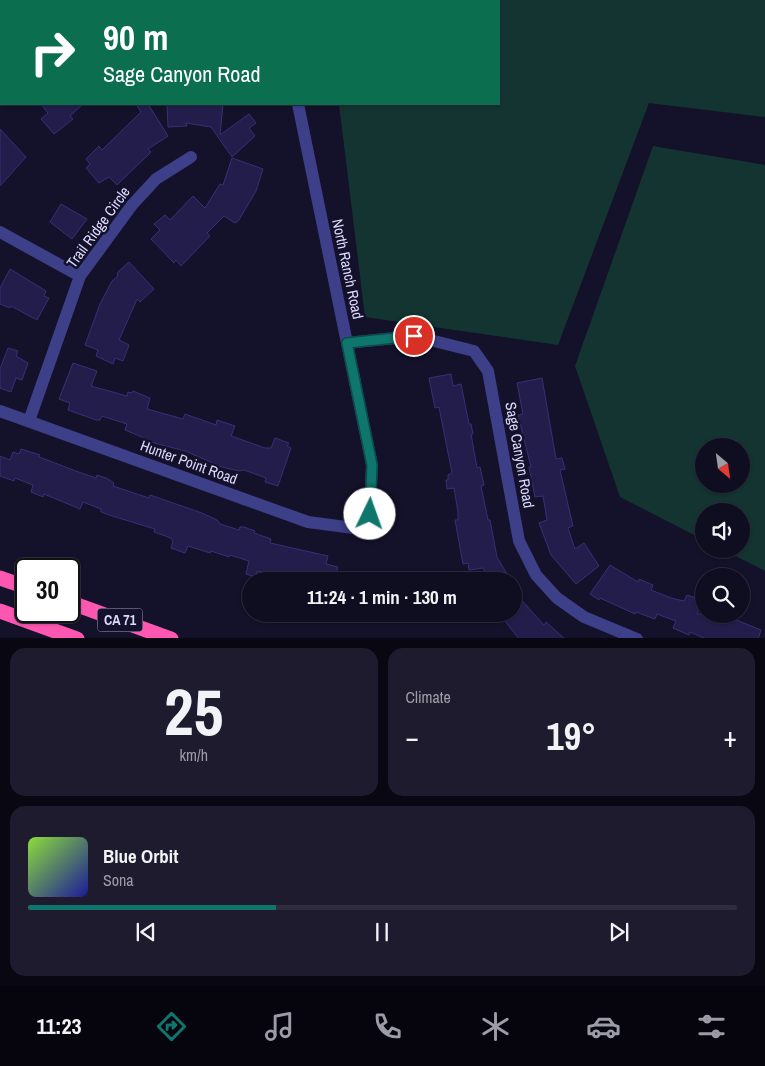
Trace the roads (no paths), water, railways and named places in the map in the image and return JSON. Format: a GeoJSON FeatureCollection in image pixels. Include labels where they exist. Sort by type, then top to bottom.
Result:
{"type":"FeatureCollection","features":[{"type":"Feature","properties":{"kind":"highway"},"geometry":{"type":"LineString","coordinates":[[0,578],[15,583]]}},
{"type":"Feature","properties":{"kind":"highway","name":"CA 71"},"geometry":{"type":"LineString","coordinates":[[80,606],[171,638]]}},
{"type":"Feature","properties":{"kind":"highway","name":"CA 71"},"geometry":{"type":"LineString","coordinates":[[0,612],[77,638]]}},
{"type":"Feature","properties":{"kind":"street","name":"North Ranch Road"},"geometry":{"type":"LineString","coordinates":[[298,105],[372,465],[370,530]]}},
{"type":"Feature","properties":{"kind":"street","name":"Trail Ridge Circle"},"geometry":{"type":"LineString","coordinates":[[29,421],[80,276],[132,205],[150,185],[156,179],[191,157]]}},
{"type":"Feature","properties":{"kind":"street"},"geometry":{"type":"LineString","coordinates":[[0,232],[80,276]]}},
{"type":"Feature","properties":{"kind":"street","name":"Sage Canyon Road"},"geometry":{"type":"LineString","coordinates":[[347,343],[414,336],[474,351],[488,371],[519,540],[536,574],[557,598],[584,617],[636,638]]}},
{"type":"Feature","properties":{"kind":"street","name":"Hunter Point Road"},"geometry":{"type":"LineString","coordinates":[[0,411],[308,522],[370,530]]}}]}
